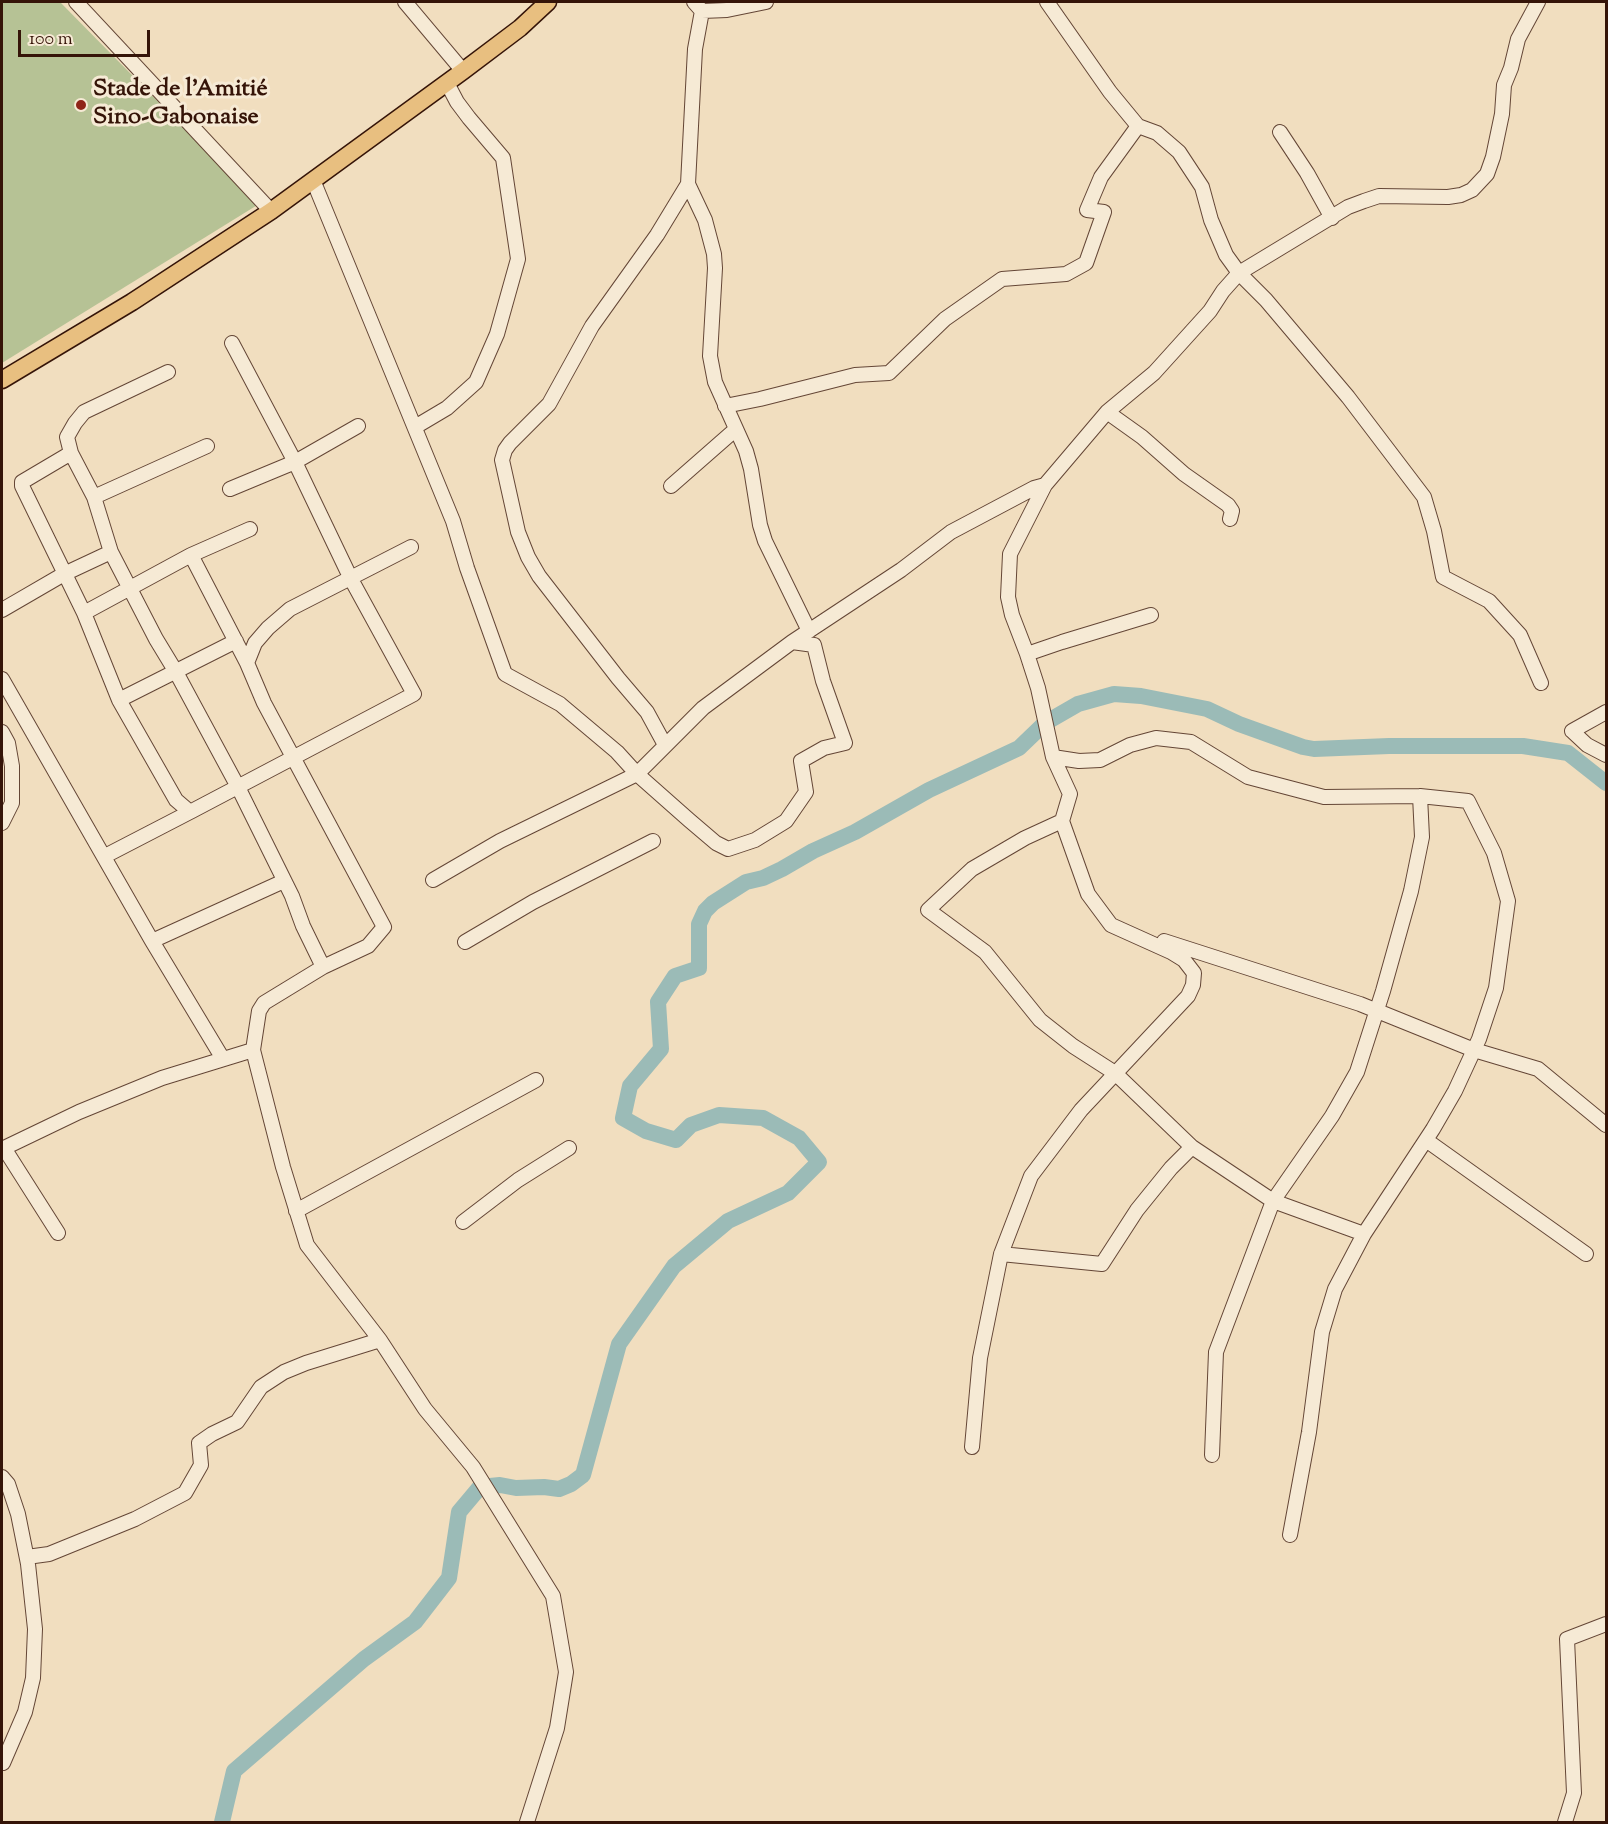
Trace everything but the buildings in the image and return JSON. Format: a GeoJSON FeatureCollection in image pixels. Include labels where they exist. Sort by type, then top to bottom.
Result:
{"type":"FeatureCollection","features":[{"type":"Feature","properties":{"kind":"main road"},"geometry":{"type":"LineString","coordinates":[[2,380],[132,302],[271,211],[520,28],[548,2]]}},
{"type":"Feature","properties":{"kind":"street"},"geometry":{"type":"LineString","coordinates":[[76,2],[271,211]]}},
{"type":"Feature","properties":{"kind":"street"},"geometry":{"type":"LineString","coordinates":[[405,2],[463,71]]}},
{"type":"Feature","properties":{"kind":"street"},"geometry":{"type":"LineString","coordinates":[[766,2],[727,10],[698,6],[688,184],[705,220],[714,254],[711,368],[725,406],[746,451],[765,541],[809,631]]}},
{"type":"Feature","properties":{"kind":"street"},"geometry":{"type":"LineString","coordinates":[[1047,2],[1110,92],[1138,126],[1158,133],[1179,152],[1202,187],[1211,219],[1226,255],[1239,273],[1266,300],[1348,397],[1424,497],[1434,531],[1443,577],[1488,601],[1520,636],[1541,683]]}},
{"type":"Feature","properties":{"kind":"street"},"geometry":{"type":"LineString","coordinates":[[972,1447],[980,1358],[1001,1254],[1031,1176],[1081,1110],[1188,996],[1193,985],[1194,973],[1184,960],[1171,951],[1112,925],[1088,894],[1062,821],[1070,794],[1053,757],[1038,688],[1028,654],[1012,615],[1008,597],[1010,554],[1045,485],[1107,412],[1154,374],[1210,311],[1239,273],[1348,207],[1379,196],[1448,197],[1467,193],[1479,184],[1487,174],[1493,157],[1502,114],[1504,85],[1518,39],[1538,2]]}},
{"type":"Feature","properties":{"kind":"street"},"geometry":{"type":"LineString","coordinates":[[415,427],[447,408],[476,382],[497,334],[518,259],[503,158],[457,102],[447,83]]}},
{"type":"Feature","properties":{"kind":"street"},"geometry":{"type":"LineString","coordinates":[[725,406],[855,375],[889,374],[945,319],[1002,279],[1066,274],[1086,262],[1104,212],[1088,210],[1101,177],[1138,126]]}},
{"type":"Feature","properties":{"kind":"street"},"geometry":{"type":"LineString","coordinates":[[1280,132],[1307,173],[1332,218]]}},
{"type":"Feature","properties":{"kind":"street"},"geometry":{"type":"LineString","coordinates":[[313,180],[453,521],[467,568],[505,674],[560,704],[617,752],[637,774],[716,843],[728,849],[755,840],[786,821],[806,792],[801,761],[824,748],[846,743],[823,681],[814,645],[792,642]]}},
{"type":"Feature","properties":{"kind":"street"},"geometry":{"type":"LineString","coordinates":[[665,745],[647,712],[539,576],[528,557],[518,532],[502,460],[510,443],[549,404],[592,326],[657,235],[688,184]]}},
{"type":"Feature","properties":{"kind":"street"},"geometry":{"type":"LineString","coordinates":[[105,856],[414,694],[351,579],[295,462],[232,343]]}},
{"type":"Feature","properties":{"kind":"street"},"geometry":{"type":"LineString","coordinates":[[168,372],[84,412],[67,437],[71,453],[94,497],[111,552],[238,787],[292,896],[322,967]]}},
{"type":"Feature","properties":{"kind":"street"},"geometry":{"type":"LineString","coordinates":[[1107,412],[1142,437],[1208,492],[1228,505],[1232,510],[1230,519]]}},
{"type":"Feature","properties":{"kind":"street"},"geometry":{"type":"LineString","coordinates":[[230,489],[295,462],[358,426]]}},
{"type":"Feature","properties":{"kind":"street"},"geometry":{"type":"LineString","coordinates":[[671,486],[736,429]]}},
{"type":"Feature","properties":{"kind":"street"},"geometry":{"type":"LineString","coordinates":[[94,497],[207,446]]}},
{"type":"Feature","properties":{"kind":"street"},"geometry":{"type":"LineString","coordinates":[[71,453],[22,482],[22,486],[84,613],[119,700],[176,800],[190,812]]}},
{"type":"Feature","properties":{"kind":"street"},"geometry":{"type":"LineString","coordinates":[[433,880],[500,841],[637,774],[703,708],[792,642],[901,570],[951,532],[1034,488],[1045,485]]}},
{"type":"Feature","properties":{"kind":"street"},"geometry":{"type":"LineString","coordinates":[[84,613],[191,555],[250,529]]}},
{"type":"Feature","properties":{"kind":"street"},"geometry":{"type":"LineString","coordinates":[[247,663],[255,643],[290,609],[411,547]]}},
{"type":"Feature","properties":{"kind":"street"},"geometry":{"type":"LineString","coordinates":[[2,610],[64,574],[111,552]]}},
{"type":"Feature","properties":{"kind":"street"},"geometry":{"type":"LineString","coordinates":[[191,555],[247,663],[264,703],[384,927],[368,946],[322,967],[264,1003],[259,1011],[253,1050],[283,1167],[307,1245],[380,1340],[425,1409],[473,1467],[553,1596],[566,1672],[557,1728],[526,1822]]}},
{"type":"Feature","properties":{"kind":"street"},"geometry":{"type":"LineString","coordinates":[[1028,654],[1151,615]]}},
{"type":"Feature","properties":{"kind":"street"},"geometry":{"type":"LineString","coordinates":[[119,700],[236,641]]}},
{"type":"Feature","properties":{"kind":"street"},"geometry":{"type":"LineString","coordinates":[[2,679],[152,941],[223,1059]]}},
{"type":"Feature","properties":{"kind":"street"},"geometry":{"type":"LineString","coordinates":[[1606,712],[1572,731],[1587,745],[1606,755]]}},
{"type":"Feature","properties":{"kind":"street"},"geometry":{"type":"LineString","coordinates":[[2,732],[10,750],[12,803],[2,823]]}},
{"type":"Feature","properties":{"kind":"street"},"geometry":{"type":"LineString","coordinates":[[1053,757],[1079,761],[1100,760],[1130,745],[1156,738],[1191,742],[1248,777],[1324,797],[1420,796],[1467,801],[1494,853],[1508,901],[1496,988],[1474,1050],[1455,1091],[1426,1140],[1364,1234],[1335,1289],[1322,1332],[1309,1432],[1290,1535]]}},
{"type":"Feature","properties":{"kind":"street"},"geometry":{"type":"LineString","coordinates":[[1212,1455],[1216,1352],[1273,1201],[1332,1116],[1357,1072],[1411,891],[1422,837],[1420,796]]}},
{"type":"Feature","properties":{"kind":"street"},"geometry":{"type":"LineString","coordinates":[[1062,821],[1025,838],[972,869],[928,910],[985,952],[1040,1020],[1072,1046],[1115,1073],[1192,1147],[1273,1201],[1364,1234]]}},
{"type":"Feature","properties":{"kind":"street"},"geometry":{"type":"LineString","coordinates":[[465,942],[533,902],[653,841]]}},
{"type":"Feature","properties":{"kind":"street"},"geometry":{"type":"LineString","coordinates":[[152,941],[284,881]]}},
{"type":"Feature","properties":{"kind":"street"},"geometry":{"type":"LineString","coordinates":[[1112,925],[1377,1011],[1474,1050],[1538,1070],[1606,1125]]}},
{"type":"Feature","properties":{"kind":"street"},"geometry":{"type":"LineString","coordinates":[[58,1233],[3,1149],[79,1112],[162,1078],[253,1050]]}},
{"type":"Feature","properties":{"kind":"street"},"geometry":{"type":"LineString","coordinates":[[296,1211],[536,1080]]}},
{"type":"Feature","properties":{"kind":"street"},"geometry":{"type":"LineString","coordinates":[[1426,1140],[1586,1254]]}},
{"type":"Feature","properties":{"kind":"street"},"geometry":{"type":"LineString","coordinates":[[1001,1254],[1102,1264],[1137,1210],[1171,1168],[1192,1147]]}},
{"type":"Feature","properties":{"kind":"street"},"geometry":{"type":"LineString","coordinates":[[463,1222],[518,1180],[569,1148]]}},
{"type":"Feature","properties":{"kind":"street"},"geometry":{"type":"LineString","coordinates":[[27,1557],[49,1554],[135,1519],[185,1493],[201,1466],[199,1443],[237,1422],[261,1387],[284,1372],[306,1362],[380,1340]]}},
{"type":"Feature","properties":{"kind":"street"},"geometry":{"type":"LineString","coordinates":[[2,1477],[8,1484],[18,1514],[27,1557],[35,1629],[33,1678],[25,1712],[3,1763]]}},
{"type":"Feature","properties":{"kind":"street"},"geometry":{"type":"LineString","coordinates":[[1564,1822],[1574,1793],[1567,1639],[1606,1624]]}},
{"type":"Feature","properties":{"kind":"green space","name":"Stade de l’Amitié Sino-Gabonaise"},"geometry":{"type":"Polygon","coordinates":[[[2,2],[60,2],[259,204],[2,363],[2,2]]]}},
{"type":"Feature","properties":{"kind":"waterway"},"geometry":{"type":"LineString","coordinates":[[222,1822],[234,1771],[364,1659],[415,1622],[449,1578],[459,1512],[480,1487],[500,1485],[516,1488],[559,1489],[583,1475],[619,1344],[674,1266],[728,1221],[788,1193],[819,1162],[799,1138],[763,1118],[719,1115],[691,1125],[676,1140],[646,1131],[623,1118],[630,1086],[661,1049],[658,1002],[675,976],[699,968],[699,924],[705,911],[713,903],[746,882],[763,878],[782,869],[813,851],[855,832],[929,790],[1019,748],[1045,723],[1078,704],[1114,694],[1141,696],[1207,709],[1239,724],[1314,749],[1389,746],[1523,746],[1568,753],[1606,783]]}},
{"type":"Feature","properties":{"kind":"place","name":"Stade de l’Amitié Sino-Gabonaise"},"geometry":{"type":"Point","coordinates":[81,105]}}]}
